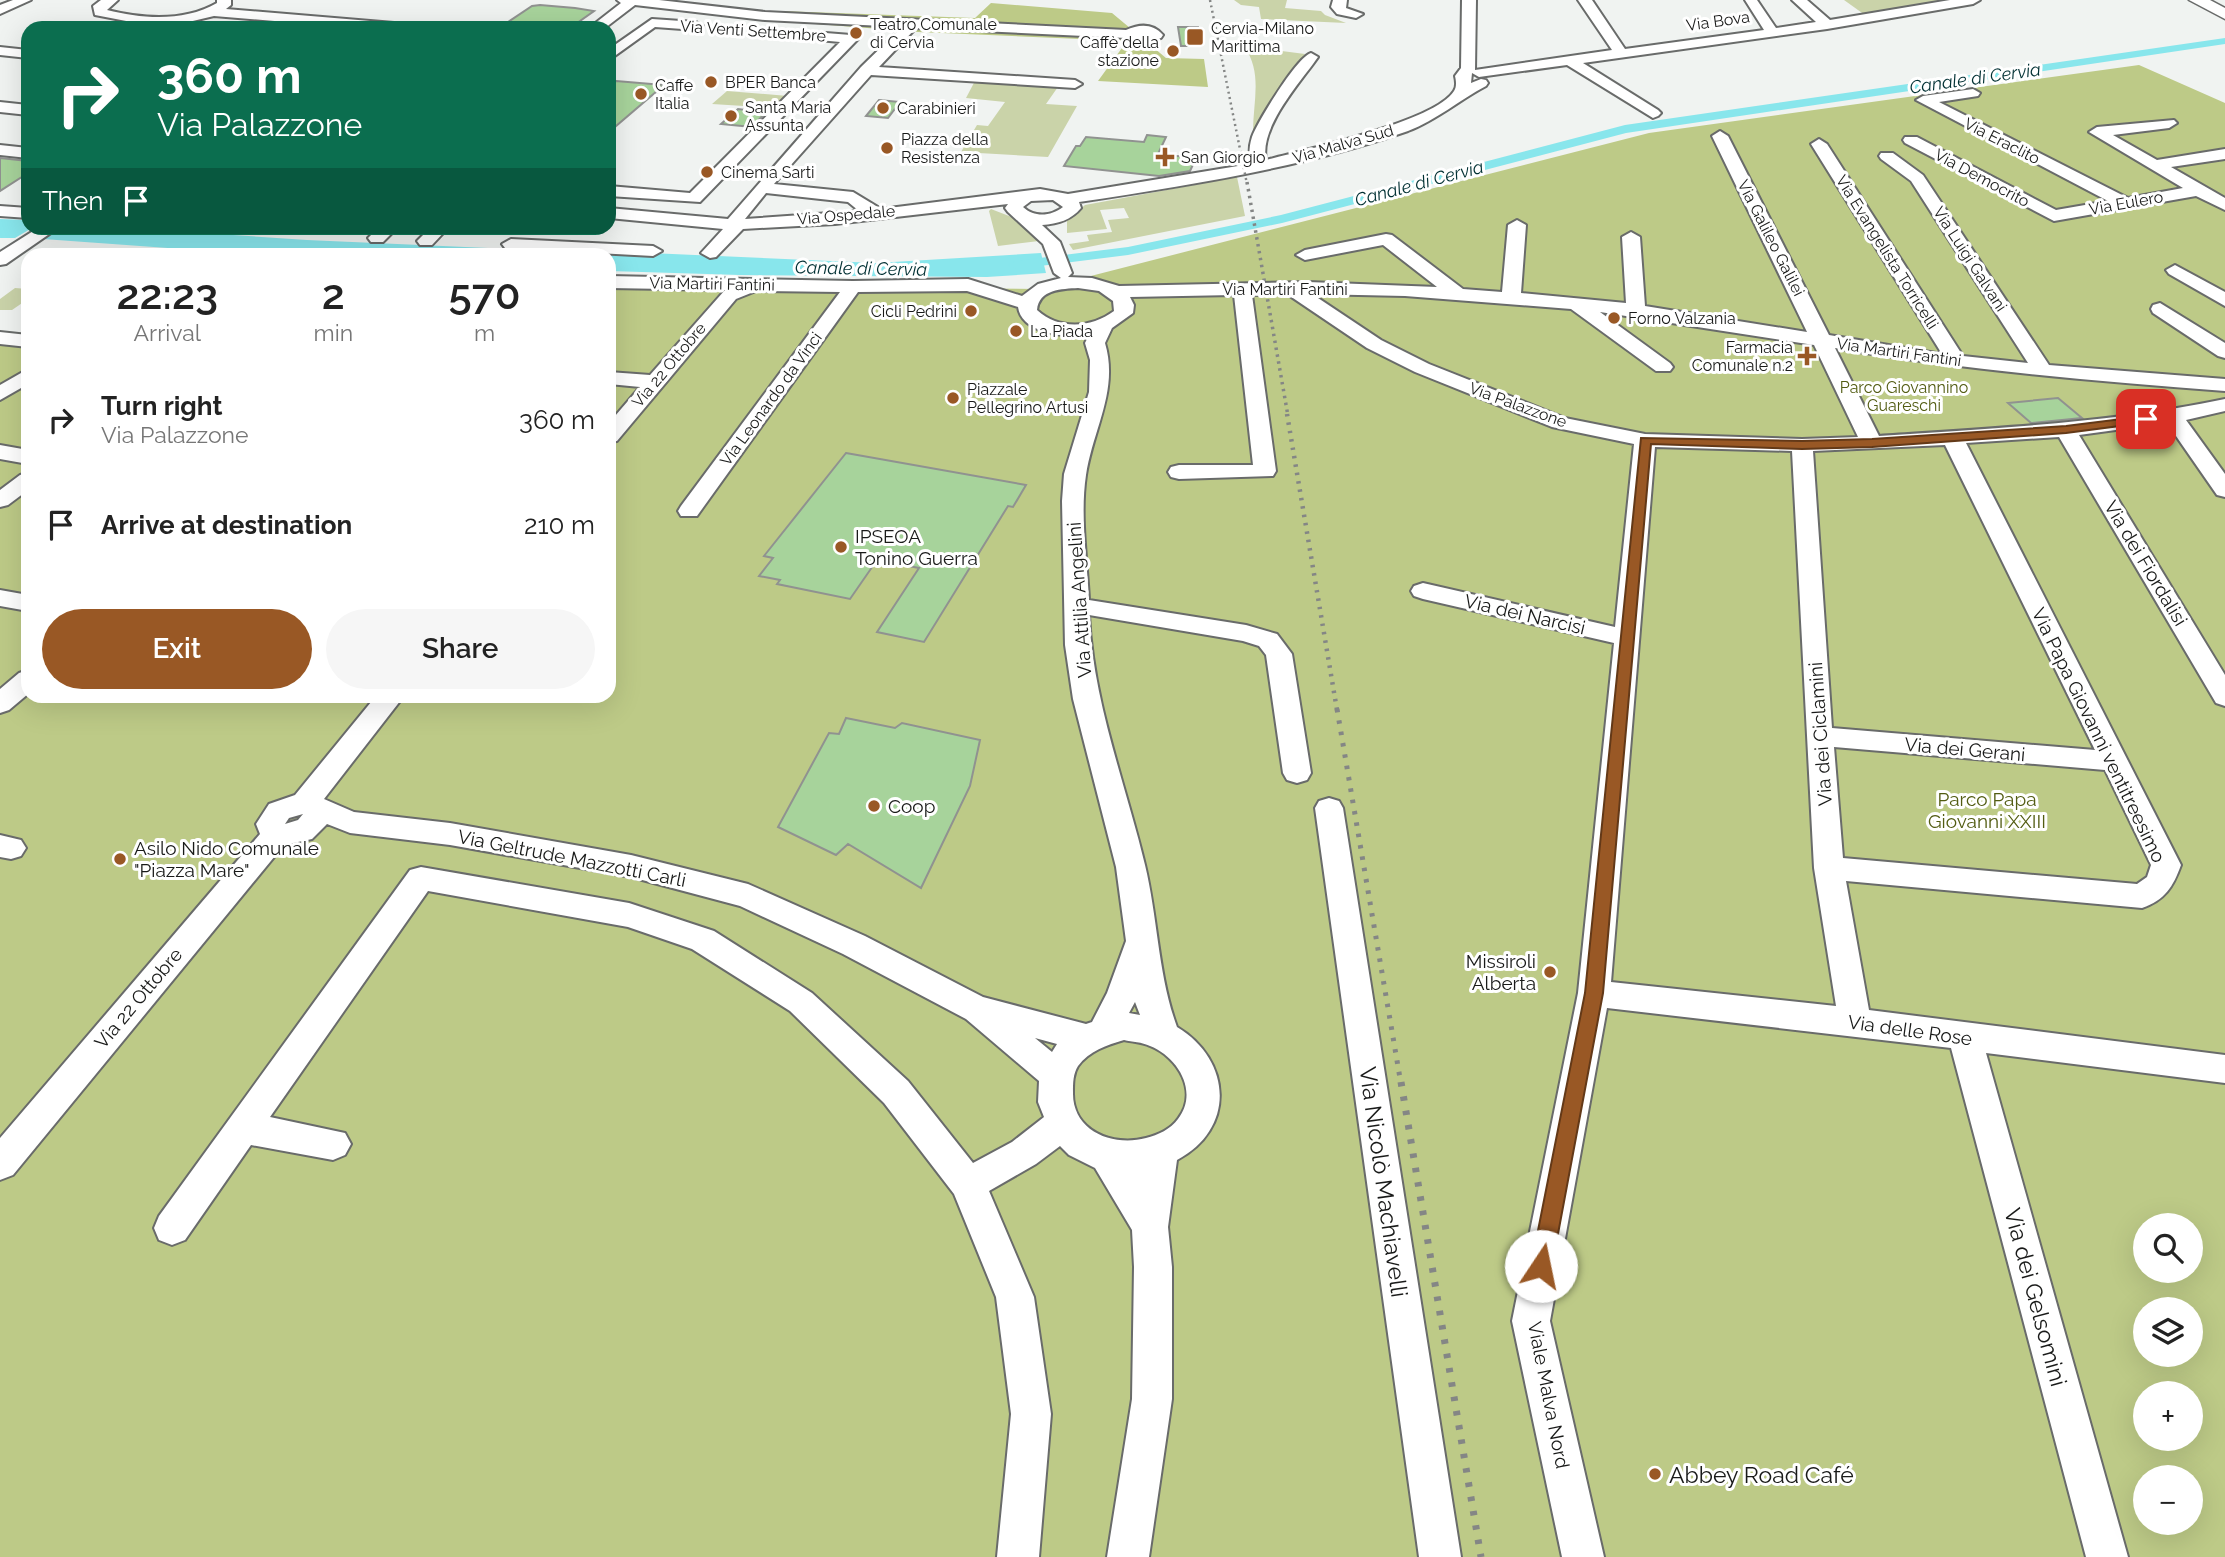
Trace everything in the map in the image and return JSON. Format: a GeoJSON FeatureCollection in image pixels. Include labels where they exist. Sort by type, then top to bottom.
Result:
{"type":"FeatureCollection","features":[{"type":"Feature","properties":{"kind":"main road"},"geometry":{"type":"LineString","coordinates":[[2197,0],[2225,14]]}},
{"type":"Feature","properties":{"kind":"street"},"geometry":{"type":"LineString","coordinates":[[0,10],[24,0]]}},
{"type":"Feature","properties":{"kind":"street"},"geometry":{"type":"LineString","coordinates":[[109,0],[100,6],[100,12],[132,18],[175,20],[214,12],[327,21]]}},
{"type":"Feature","properties":{"kind":"street"},"geometry":{"type":"LineString","coordinates":[[214,12],[224,5],[224,0]]}},
{"type":"Feature","properties":{"kind":"street"},"geometry":{"type":"LineString","coordinates":[[624,0],[765,16],[1129,34]]}},
{"type":"Feature","properties":{"kind":"street"},"geometry":{"type":"LineString","coordinates":[[605,21],[632,0]]}},
{"type":"Feature","properties":{"kind":"street"},"geometry":{"type":"LineString","coordinates":[[765,16],[785,0]]}},
{"type":"Feature","properties":{"kind":"street"},"geometry":{"type":"LineString","coordinates":[[1340,0],[1339,7],[1342,11],[1356,14]]}},
{"type":"Feature","properties":{"kind":"street"},"geometry":{"type":"LineString","coordinates":[[1469,0],[1468,69],[1473,81]]}},
{"type":"Feature","properties":{"kind":"street"},"geometry":{"type":"LineString","coordinates":[[1585,0],[1621,52]]}},
{"type":"Feature","properties":{"kind":"street"},"geometry":{"type":"LineString","coordinates":[[1800,0],[1826,25]]}},
{"type":"Feature","properties":{"kind":"street","name":"Via Bova"},"geometry":{"type":"LineString","coordinates":[[1473,81],[1508,70],[1826,25],[1973,0]]}},
{"type":"Feature","properties":{"kind":"street"},"geometry":{"type":"LineString","coordinates":[[1751,1],[1772,32]]}},
{"type":"Feature","properties":{"kind":"street"},"geometry":{"type":"LineString","coordinates":[[275,21],[303,6]]}},
{"type":"Feature","properties":{"kind":"street","name":"Via Venti Settembre"},"geometry":{"type":"LineString","coordinates":[[616,192],[694,198],[851,38],[747,30],[765,16]]}},
{"type":"Feature","properties":{"kind":"street","name":"Via Venti Settembre"},"geometry":{"type":"LineString","coordinates":[[616,51],[652,23],[706,27]]}},
{"type":"Feature","properties":{"kind":"street"},"geometry":{"type":"LineString","coordinates":[[710,253],[738,224],[736,218],[766,183],[866,70],[913,23]]}},
{"type":"Feature","properties":{"kind":"street"},"geometry":{"type":"LineString","coordinates":[[0,51],[21,53]]}},
{"type":"Feature","properties":{"kind":"street"},"geometry":{"type":"LineString","coordinates":[[1259,167],[1256,147],[1261,130],[1311,57]]}},
{"type":"Feature","properties":{"kind":"street"},"geometry":{"type":"LineString","coordinates":[[1572,62],[1653,113]]}},
{"type":"Feature","properties":{"kind":"street"},"geometry":{"type":"LineString","coordinates":[[866,70],[1075,84]]}},
{"type":"Feature","properties":{"kind":"street","name":"Via Malva Sud"},"geometry":{"type":"LineString","coordinates":[[1066,208],[1094,197],[1259,167],[1403,127],[1440,110],[1473,81]]}},
{"type":"Feature","properties":{"kind":"street","name":"Via Eraclito"},"geometry":{"type":"LineString","coordinates":[[1973,93],[1923,100],[2127,204]]}},
{"type":"Feature","properties":{"kind":"street"},"geometry":{"type":"LineString","coordinates":[[0,107],[21,109]]}},
{"type":"Feature","properties":{"kind":"street"},"geometry":{"type":"LineString","coordinates":[[2169,123],[2097,132],[2225,205]]}},
{"type":"Feature","properties":{"kind":"street","name":"Via Galileo Galilei"},"geometry":{"type":"LineString","coordinates":[[1720,136],[1872,443]]}},
{"type":"Feature","properties":{"kind":"street","name":"Via Democrito"},"geometry":{"type":"LineString","coordinates":[[1911,140],[2054,216]]}},
{"type":"Feature","properties":{"kind":"street","name":"Via Evangelista Torricelli"},"geometry":{"type":"LineString","coordinates":[[1819,144],[1956,361]]}},
{"type":"Feature","properties":{"kind":"street"},"geometry":{"type":"LineString","coordinates":[[0,150],[21,152]]}},
{"type":"Feature","properties":{"kind":"street"},"geometry":{"type":"LineString","coordinates":[[2153,165],[2225,154]]}},
{"type":"Feature","properties":{"kind":"street","name":"Via Luigi Galvani"},"geometry":{"type":"LineString","coordinates":[[1887,156],[1917,178],[2043,371]]}},
{"type":"Feature","properties":{"kind":"street"},"geometry":{"type":"LineString","coordinates":[[766,183],[853,197],[859,204],[877,213]]}},
{"type":"Feature","properties":{"kind":"street","name":"Via Eulero"},"geometry":{"type":"LineString","coordinates":[[2054,216],[2199,190]]}},
{"type":"Feature","properties":{"kind":"street"},"geometry":{"type":"LineString","coordinates":[[1019,208],[1043,194],[1066,208]]}},
{"type":"Feature","properties":{"kind":"street"},"geometry":{"type":"LineString","coordinates":[[837,217],[859,204]]}},
{"type":"Feature","properties":{"kind":"street","name":"Via Ospedale"},"geometry":{"type":"LineString","coordinates":[[616,214],[694,223],[738,224],[837,217],[953,204],[1019,208]]}},
{"type":"Feature","properties":{"kind":"street"},"geometry":{"type":"LineString","coordinates":[[1019,208],[1043,220],[1066,208]]}},
{"type":"Feature","properties":{"kind":"street"},"geometry":{"type":"LineString","coordinates":[[1019,208],[1053,247]]}},
{"type":"Feature","properties":{"kind":"street"},"geometry":{"type":"LineString","coordinates":[[1059,282],[1053,247],[1066,208]]}},
{"type":"Feature","properties":{"kind":"street"},"geometry":{"type":"LineString","coordinates":[[0,211],[21,212]]}},
{"type":"Feature","properties":{"kind":"street"},"geometry":{"type":"LineString","coordinates":[[616,251],[659,251],[694,223]]}},
{"type":"Feature","properties":{"kind":"street"},"geometry":{"type":"LineString","coordinates":[[1511,298],[1517,225]]}},
{"type":"Feature","properties":{"kind":"street"},"geometry":{"type":"LineString","coordinates":[[3,251],[38,235]]}},
{"type":"Feature","properties":{"kind":"street"},"geometry":{"type":"LineString","coordinates":[[426,241],[432,235]]}},
{"type":"Feature","properties":{"kind":"street"},"geometry":{"type":"LineString","coordinates":[[506,248],[522,235]]}},
{"type":"Feature","properties":{"kind":"street"},"geometry":{"type":"LineString","coordinates":[[1631,237],[1636,310]]}},
{"type":"Feature","properties":{"kind":"street"},"geometry":{"type":"LineString","coordinates":[[1305,256],[1386,239],[1458,294]]}},
{"type":"Feature","properties":{"kind":"street"},"geometry":{"type":"LineString","coordinates":[[2175,270],[2225,300]]}},
{"type":"Feature","properties":{"kind":"street"},"geometry":{"type":"LineString","coordinates":[[975,287],[1050,281],[1093,283],[1121,299],[1123,313],[1099,335],[1042,324],[1027,311],[1027,304],[1031,296],[1059,282]]}},
{"type":"Feature","properties":{"kind":"street","name":"Via Martiri Fantini"},"geometry":{"type":"LineString","coordinates":[[616,282],[975,287]]}},
{"type":"Feature","properties":{"kind":"street"},"geometry":{"type":"LineString","coordinates":[[975,287],[1025,292],[1059,282]]}},
{"type":"Feature","properties":{"kind":"street"},"geometry":{"type":"LineString","coordinates":[[709,283],[723,288],[729,295]]}},
{"type":"Feature","properties":{"kind":"street","name":"Via 22 Ottobre"},"geometry":{"type":"LineString","coordinates":[[616,428],[729,295],[754,285]]}},
{"type":"Feature","properties":{"kind":"street","name":"Via Leonardo da Vinci"},"geometry":{"type":"LineString","coordinates":[[689,511],[853,287]]}},
{"type":"Feature","properties":{"kind":"street"},"geometry":{"type":"LineString","coordinates":[[975,287],[1027,304]]}},
{"type":"Feature","properties":{"kind":"street","name":"Via Martiri Fantini"},"geometry":{"type":"LineString","coordinates":[[1121,299],[1202,288],[1368,289]]}},
{"type":"Feature","properties":{"kind":"street"},"geometry":{"type":"LineString","coordinates":[[1179,472],[1265,471],[1242,289]]}},
{"type":"Feature","properties":{"kind":"street","name":"Via Martiri Fantini"},"geometry":{"type":"LineString","coordinates":[[1242,289],[1368,289],[1576,304],[1636,310],[1956,361],[2043,371],[2225,385]]}},
{"type":"Feature","properties":{"kind":"street","name":"Via Palazzone"},"geometry":{"type":"LineString","coordinates":[[1294,290],[1374,344],[1422,368],[1559,423],[1645,440],[1802,445],[1872,443],[2066,430],[2173,416],[2225,405]]}},
{"type":"Feature","properties":{"kind":"street"},"geometry":{"type":"LineString","coordinates":[[1576,304],[1663,367]]}},
{"type":"Feature","properties":{"kind":"street"},"geometry":{"type":"LineString","coordinates":[[2160,309],[2225,352]]}},
{"type":"Feature","properties":{"kind":"street","name":"Via Attilia Angelini"},"geometry":{"type":"LineString","coordinates":[[1099,335],[1099,393],[1077,465],[1073,500],[1076,607],[1086,699],[1131,867],[1150,998],[1162,1033]]}},
{"type":"Feature","properties":{"kind":"street"},"geometry":{"type":"LineString","coordinates":[[2,339],[21,340]]}},
{"type":"Feature","properties":{"kind":"street"},"geometry":{"type":"LineString","coordinates":[[616,379],[654,382]]}},
{"type":"Feature","properties":{"kind":"street"},"geometry":{"type":"LineString","coordinates":[[0,394],[21,380]]}},
{"type":"Feature","properties":{"kind":"street"},"geometry":{"type":"LineString","coordinates":[[2173,416],[2225,490]]}},
{"type":"Feature","properties":{"kind":"street","name":"Via dei Fiordalisi"},"geometry":{"type":"LineString","coordinates":[[2066,430],[2225,697]]}},
{"type":"Feature","properties":{"kind":"street","name":"Via Papa Giovanni ventitreesimo"},"geometry":{"type":"LineString","coordinates":[[1829,868],[2142,896],[2159,884],[2166,865],[1952,436]]}},
{"type":"Feature","properties":{"kind":"street","name":"Viale Malva Nord"},"geometry":{"type":"LineString","coordinates":[[1583,1557],[1531,1321],[1594,993],[1645,440]]}},
{"type":"Feature","properties":{"kind":"street","name":"Via dei Ciclamini"},"geometry":{"type":"LineString","coordinates":[[1802,445],[1829,868],[1855,1022]]}},
{"type":"Feature","properties":{"kind":"street"},"geometry":{"type":"LineString","coordinates":[[0,452],[21,456]]}},
{"type":"Feature","properties":{"kind":"street"},"geometry":{"type":"LineString","coordinates":[[0,500],[21,485]]}},
{"type":"Feature","properties":{"kind":"street","name":"Via dei Narcisi"},"geometry":{"type":"LineString","coordinates":[[1423,592],[1627,638]]}},
{"type":"Feature","properties":{"kind":"street"},"geometry":{"type":"LineString","coordinates":[[0,598],[21,602]]}},
{"type":"Feature","properties":{"kind":"street"},"geometry":{"type":"LineString","coordinates":[[1076,607],[1098,608],[1247,633],[1268,640],[1279,654],[1297,772]]}},
{"type":"Feature","properties":{"kind":"street"},"geometry":{"type":"LineString","coordinates":[[0,704],[21,685]]}},
{"type":"Feature","properties":{"kind":"street","name":"Via 22 Ottobre"},"geometry":{"type":"LineString","coordinates":[[0,1164],[301,819],[386,703]]}},
{"type":"Feature","properties":{"kind":"street","name":"Via dei Gerani"},"geometry":{"type":"LineString","coordinates":[[1819,736],[2112,761]]}},
{"type":"Feature","properties":{"kind":"street","name":"Via Nicolò Machiavelli"},"geometry":{"type":"LineString","coordinates":[[1329,808],[1440,1557]]}},
{"type":"Feature","properties":{"kind":"street","name":"Via Geltrude Mazzotti Carli"},"geometry":{"type":"LineString","coordinates":[[301,819],[450,834],[631,866],[748,896],[854,945],[977,1009],[1056,1075]]}},
{"type":"Feature","properties":{"kind":"street"},"geometry":{"type":"LineString","coordinates":[[172,1228],[450,834]]}},
{"type":"Feature","properties":{"kind":"street"},"geometry":{"type":"LineString","coordinates":[[421,878],[629,915],[704,940],[801,1002],[896,1092],[968,1184],[1016,1297],[1031,1414],[1018,1557]]}},
{"type":"Feature","properties":{"kind":"street","name":"Via Attilia Angelini"},"geometry":{"type":"LineString","coordinates":[[1096,1033],[1123,994],[1142,938]]}},
{"type":"Feature","properties":{"kind":"street","name":"Via delle Rose"},"geometry":{"type":"LineString","coordinates":[[1594,993],[1855,1022],[2225,1069]]}},
{"type":"Feature","properties":{"kind":"street","name":"Via Geltrude Mazzotti Carli"},"geometry":{"type":"LineString","coordinates":[[977,1009],[1096,1033]]}},
{"type":"Feature","properties":{"kind":"street"},"geometry":{"type":"LineString","coordinates":[[1143,1027],[1162,1033],[1179,1043],[1193,1057],[1202,1074],[1205,1092],[1202,1111],[1193,1128],[1178,1143],[1160,1153],[1133,1158],[1107,1155],[1082,1142],[1063,1123],[1056,1108],[1056,1075],[1062,1060],[1096,1033],[1143,1027]]}},
{"type":"Feature","properties":{"kind":"street","name":"Via dei Gelsomini"},"geometry":{"type":"LineString","coordinates":[[1965,1037],[2107,1557]]}},
{"type":"Feature","properties":{"kind":"street"},"geometry":{"type":"LineString","coordinates":[[968,1184],[1024,1153],[1063,1123]]}},
{"type":"Feature","properties":{"kind":"street"},"geometry":{"type":"LineString","coordinates":[[243,1128],[333,1144]]}},
{"type":"Feature","properties":{"kind":"street"},"geometry":{"type":"LineString","coordinates":[[1128,1557],[1152,1399],[1153,1267],[1150,1227],[1158,1184],[1160,1153]]}},
{"type":"Feature","properties":{"kind":"street"},"geometry":{"type":"LineString","coordinates":[[1107,1155],[1150,1227]]}},
{"type":"Feature","properties":{"kind":"green space"},"geometry":{"type":"Polygon","coordinates":[[[1234,0],[1287,0],[1285,8],[1321,11],[1346,23],[1261,19],[1259,7],[1241,5],[1234,0]]]}},
{"type":"Feature","properties":{"kind":"green space"},"geometry":{"type":"Polygon","coordinates":[[[1844,0],[1964,0],[1865,15],[1844,0]]]}},
{"type":"Feature","properties":{"kind":"green space"},"geometry":{"type":"Polygon","coordinates":[[[991,3],[1112,13],[1166,58],[1204,59],[1208,87],[1098,81],[1127,41],[918,32],[765,20],[781,11],[975,18],[991,3]]]}},
{"type":"Feature","properties":{"kind":"green space"},"geometry":{"type":"Polygon","coordinates":[[[1244,46],[1305,54],[1253,132],[1255,77],[1250,56],[1244,46]]]}},
{"type":"Feature","properties":{"kind":"green space"},"geometry":{"type":"Polygon","coordinates":[[[2139,65],[2225,103],[2225,1557],[0,1557],[0,336],[21,339],[21,703],[616,703],[616,285],[1040,289],[1649,133],[2139,65]]]}},
{"type":"Feature","properties":{"kind":"green space"},"geometry":{"type":"Polygon","coordinates":[[[976,79],[1060,84],[1046,104],[1077,106],[1048,157],[961,152],[977,125],[988,126],[1005,102],[966,98],[976,79]]]}},
{"type":"Feature","properties":{"kind":"green space"},"geometry":{"type":"Polygon","coordinates":[[[727,91],[788,96],[775,108],[712,104],[727,91]]]}},
{"type":"Feature","properties":{"kind":"green space"},"geometry":{"type":"Polygon","coordinates":[[[1237,177],[1245,216],[1073,250],[1069,244],[1089,241],[1087,235],[1112,232],[1108,220],[1129,218],[1124,208],[1100,210],[1107,229],[1067,233],[1067,221],[1085,205],[1237,177]]]}},
{"type":"Feature","properties":{"kind":"green space"},"geometry":{"type":"Polygon","coordinates":[[[991,209],[1019,220],[1039,241],[998,246],[989,211],[991,209]]]}},
{"type":"Feature","properties":{"kind":"green space"},"geometry":{"type":"Polygon","coordinates":[[[15,288],[21,288],[21,304],[12,310],[0,310],[0,299],[15,288]]]}},
{"type":"Feature","properties":{"kind":"water"},"geometry":{"type":"Polygon","coordinates":[[[0,219],[21,220],[21,234],[15,238],[0,238],[0,219]]]}},
{"type":"Feature","properties":{"kind":"water"},"geometry":{"type":"Polygon","coordinates":[[[50,235],[232,235],[488,248],[168,248],[43,239],[50,235]]]}},
{"type":"Feature","properties":{"kind":"water"},"geometry":{"type":"Polygon","coordinates":[[[616,252],[876,263],[1041,253],[1046,273],[987,277],[616,271],[616,252]]]}},
{"type":"Feature","properties":{"kind":"building"},"geometry":{"type":"Polygon","coordinates":[[[532,6],[594,11],[580,21],[510,21],[532,6]]]}},
{"type":"Feature","properties":{"kind":"building","name":"Cervia-Milano Marittima"},"geometry":{"type":"Polygon","coordinates":[[[1178,27],[1198,27],[1201,46],[1181,46],[1178,27]]]}},
{"type":"Feature","properties":{"kind":"building"},"geometry":{"type":"Polygon","coordinates":[[[616,81],[664,85],[616,126],[616,81]]]}},
{"type":"Feature","properties":{"kind":"building","name":"Carabinieri"},"geometry":{"type":"Polygon","coordinates":[[[879,100],[900,102],[888,118],[866,116],[879,100]]]}},
{"type":"Feature","properties":{"kind":"building"},"geometry":{"type":"Polygon","coordinates":[[[749,107],[769,109],[752,127],[721,124],[738,109],[746,110],[749,107]]]}},
{"type":"Feature","properties":{"kind":"building","name":"San Giorgio"},"geometry":{"type":"Polygon","coordinates":[[[1147,135],[1166,137],[1158,154],[1196,158],[1190,171],[1159,176],[1064,166],[1076,146],[1080,146],[1086,137],[1144,142],[1147,135]]]}},
{"type":"Feature","properties":{"kind":"building"},"geometry":{"type":"Polygon","coordinates":[[[0,158],[21,160],[21,178],[0,191],[0,158]]]}},
{"type":"Feature","properties":{"kind":"building"},"geometry":{"type":"Polygon","coordinates":[[[2058,398],[2082,418],[2031,423],[2008,403],[2058,398]]]}},
{"type":"Feature","properties":{"kind":"building","name":"IPSEOA Tonino Guerra"},"geometry":{"type":"Polygon","coordinates":[[[846,453],[1026,485],[1013,507],[1008,506],[924,642],[877,632],[919,568],[877,560],[850,599],[777,584],[780,580],[759,576],[773,558],[764,556],[846,453]]]}},
{"type":"Feature","properties":{"kind":"building","name":"Coop"},"geometry":{"type":"Polygon","coordinates":[[[846,718],[895,728],[902,723],[980,740],[970,786],[921,888],[848,844],[836,855],[778,827],[829,733],[839,734],[846,718]]]}},
{"type":"Feature","properties":{"kind":"waterway","name":"Canale di Cervia"},"geometry":{"type":"LineString","coordinates":[[1015,265],[1128,251],[1282,219],[1625,129],[2225,41]]}},
{"type":"Feature","properties":{"kind":"railway"},"geometry":{"type":"LineString","coordinates":[[1210,0],[1247,184]]}},
{"type":"Feature","properties":{"kind":"railway"},"geometry":{"type":"LineString","coordinates":[[1247,182],[1288,416]]}},
{"type":"Feature","properties":{"kind":"railway"},"geometry":{"type":"LineString","coordinates":[[1287,414],[1337,710]]}},
{"type":"Feature","properties":{"kind":"railway"},"geometry":{"type":"LineString","coordinates":[[1337,709],[1401,1084]]}},
{"type":"Feature","properties":{"kind":"railway"},"geometry":{"type":"LineString","coordinates":[[1401,1082],[1481,1557]]}},
{"type":"Feature","properties":{"kind":"place","name":"Teatro Comunale di Cervia"},"geometry":{"type":"Point","coordinates":[856,33]}},
{"type":"Feature","properties":{"kind":"place","name":"Cervia-Milano Marittima"},"geometry":{"type":"Point","coordinates":[1195,37]}},
{"type":"Feature","properties":{"kind":"place","name":"Caffè della stazione"},"geometry":{"type":"Point","coordinates":[1173,51]}},
{"type":"Feature","properties":{"kind":"place","name":"BPER Banca"},"geometry":{"type":"Point","coordinates":[711,82]}},
{"type":"Feature","properties":{"kind":"place","name":"Caffe Italia"},"geometry":{"type":"Point","coordinates":[641,94]}},
{"type":"Feature","properties":{"kind":"place","name":"Carabinieri"},"geometry":{"type":"Point","coordinates":[883,108]}},
{"type":"Feature","properties":{"kind":"place","name":"Santa Maria Assunta"},"geometry":{"type":"Point","coordinates":[731,116]}},
{"type":"Feature","properties":{"kind":"place","name":"Piazza della Resistenza"},"geometry":{"type":"Point","coordinates":[887,148]}},
{"type":"Feature","properties":{"kind":"place","name":"San Giorgio"},"geometry":{"type":"Point","coordinates":[1165,157]}},
{"type":"Feature","properties":{"kind":"place","name":"Cinema Sarti"},"geometry":{"type":"Point","coordinates":[707,172]}},
{"type":"Feature","properties":{"kind":"place","name":"Cicli Pedrini"},"geometry":{"type":"Point","coordinates":[971,311]}},
{"type":"Feature","properties":{"kind":"place","name":"Forno Valzania"},"geometry":{"type":"Point","coordinates":[1614,318]}},
{"type":"Feature","properties":{"kind":"place","name":"La Piada"},"geometry":{"type":"Point","coordinates":[1016,331]}},
{"type":"Feature","properties":{"kind":"place","name":"Farmacia Comunale n.2"},"geometry":{"type":"Point","coordinates":[1807,356]}},
{"type":"Feature","properties":{"kind":"place","name":"Piazzale Pellegrino Artusi"},"geometry":{"type":"Point","coordinates":[953,398]}},
{"type":"Feature","properties":{"kind":"place","name":"IPSEOA Tonino Guerra"},"geometry":{"type":"Point","coordinates":[841,547]}},
{"type":"Feature","properties":{"kind":"place","name":"Coop"},"geometry":{"type":"Point","coordinates":[874,806]}},
{"type":"Feature","properties":{"kind":"place","name":"Asilo Nido Comunale \"Piazza Mare\""},"geometry":{"type":"Point","coordinates":[120,859]}},
{"type":"Feature","properties":{"kind":"place","name":"Missiroli Alberta"},"geometry":{"type":"Point","coordinates":[1550,972]}},
{"type":"Feature","properties":{"kind":"place","name":"Abbey Road Café"},"geometry":{"type":"Point","coordinates":[1655,1474]}},
{"type":"Feature","properties":{"kind":"route"},"geometry":{"type":"LineString","coordinates":[[1541,1266],[1594,993],[1645,440],[1802,445],[1872,443],[2066,430],[2146,419]]}},
{"type":"Feature","properties":{"kind":"park label","name":"Parco Giovannino Guareschi"},"geometry":{"type":"Point","coordinates":[1904,396]}},
{"type":"Feature","properties":{"kind":"park label","name":"Parco Papa Giovanni XXIII"},"geometry":{"type":"Point","coordinates":[1987,810]}}]}
